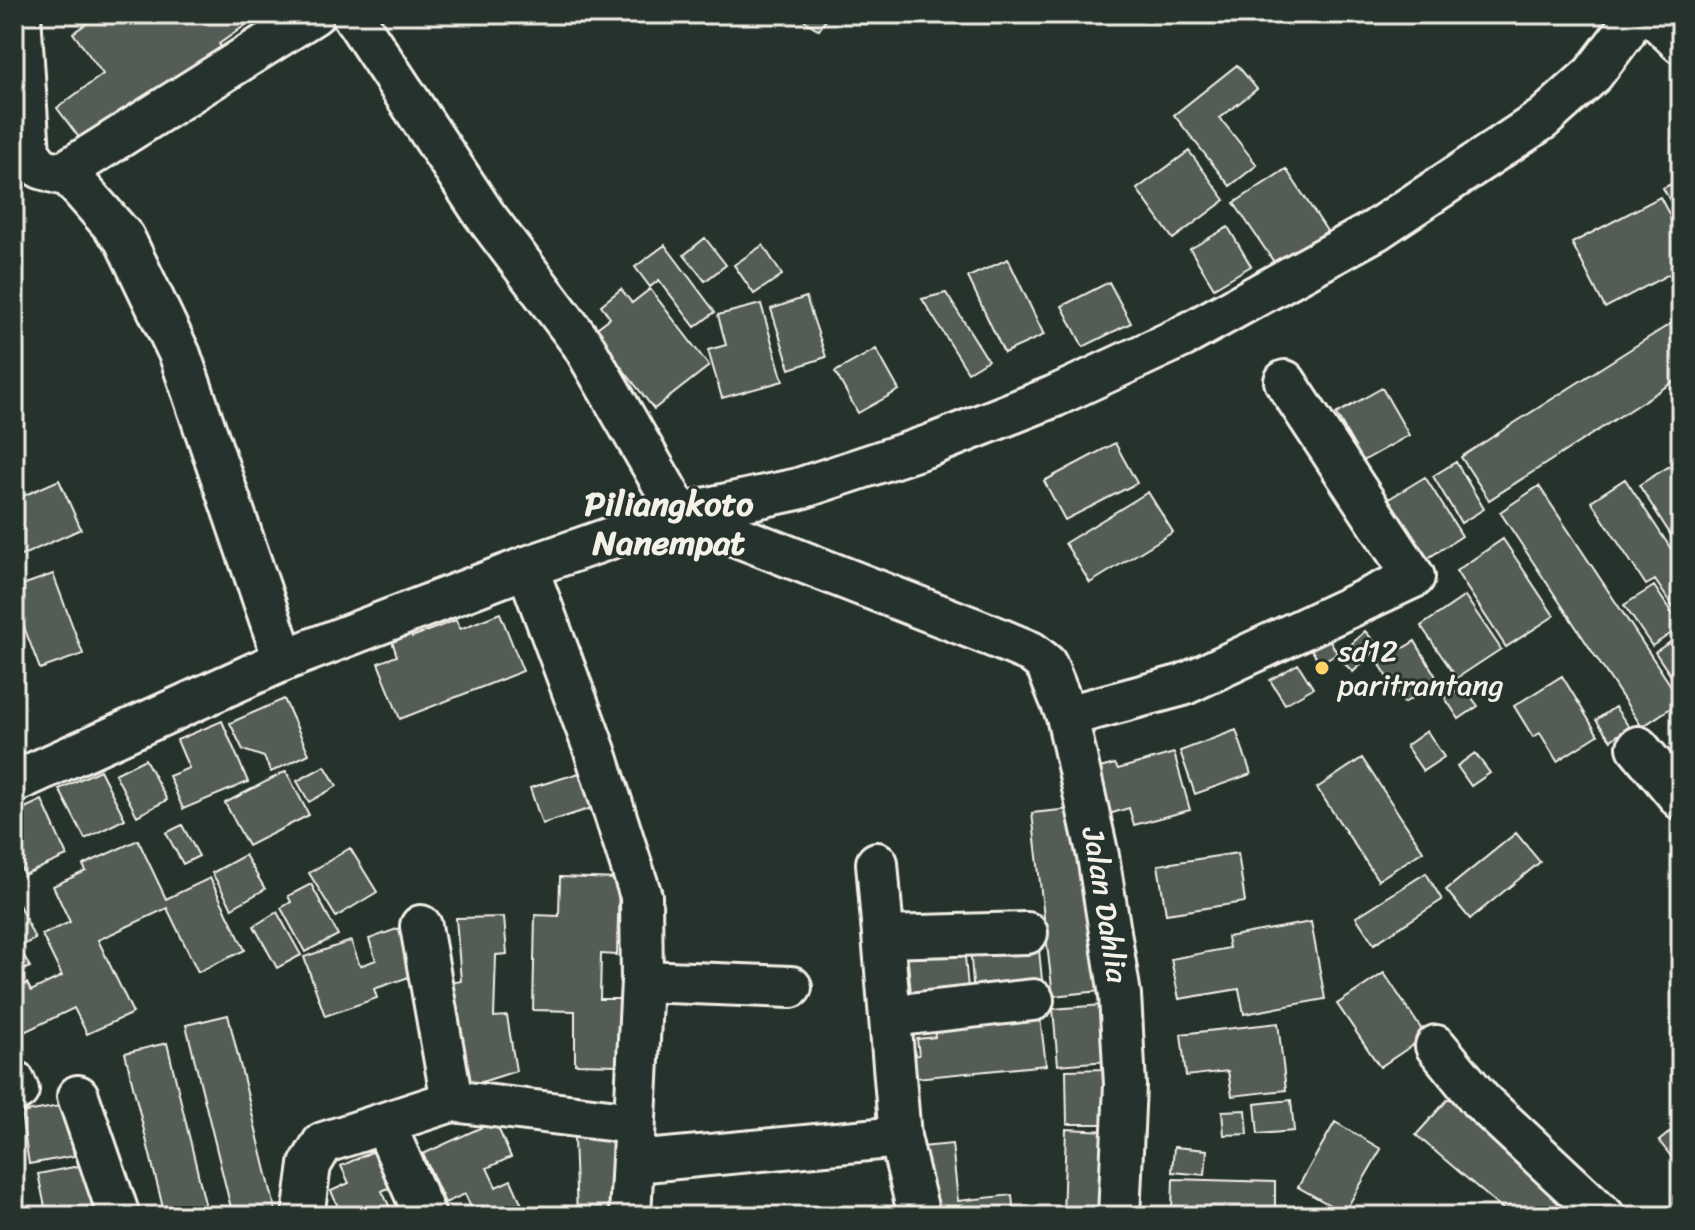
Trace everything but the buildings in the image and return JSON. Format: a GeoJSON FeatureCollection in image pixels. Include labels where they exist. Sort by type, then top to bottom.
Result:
{"type":"FeatureCollection","features":[{"type":"Feature","properties":{"kind":"street"},"geometry":{"type":"LineString","coordinates":[[20,14],[29,153],[41,168],[54,173],[67,173],[314,14]]}},
{"type":"Feature","properties":{"kind":"street"},"geometry":{"type":"LineString","coordinates":[[352,14],[484,214],[583,345],[680,514]]}},
{"type":"Feature","properties":{"kind":"street"},"geometry":{"type":"LineString","coordinates":[[14,782],[284,660],[527,567],[680,514],[798,489],[931,445],[1055,396],[1263,296],[1376,230],[1543,119],[1593,74],[1624,33],[1632,14]]}},
{"type":"Feature","properties":{"kind":"street"},"geometry":{"type":"LineString","coordinates":[[1651,14],[1681,43]]}},
{"type":"Feature","properties":{"kind":"street"},"geometry":{"type":"LineString","coordinates":[[67,173],[124,238],[180,355],[284,660]]}},
{"type":"Feature","properties":{"kind":"street"},"geometry":{"type":"LineString","coordinates":[[1067,716],[1183,685],[1414,577],[1285,381]]}},
{"type":"Feature","properties":{"kind":"street","name":"Jalan Dahlia"},"geometry":{"type":"LineString","coordinates":[[680,514],[990,635],[1031,652],[1046,664],[1067,716],[1098,856],[1120,995],[1125,1085],[1119,1216]]}},
{"type":"Feature","properties":{"kind":"street"},"geometry":{"type":"LineString","coordinates":[[527,567],[595,751],[641,896],[642,981],[630,1216]]}},
{"type":"Feature","properties":{"kind":"street"},"geometry":{"type":"LineString","coordinates":[[1638,747],[1681,799]]}},
{"type":"Feature","properties":{"kind":"street"},"geometry":{"type":"LineString","coordinates":[[877,863],[900,1137],[919,1216]]}},
{"type":"Feature","properties":{"kind":"street"},"geometry":{"type":"LineString","coordinates":[[421,926],[452,1101]]}},
{"type":"Feature","properties":{"kind":"street"},"geometry":{"type":"LineString","coordinates":[[884,937],[1027,933]]}},
{"type":"Feature","properties":{"kind":"street"},"geometry":{"type":"LineString","coordinates":[[642,981],[791,987]]}},
{"type":"Feature","properties":{"kind":"street"},"geometry":{"type":"LineString","coordinates":[[891,1016],[1033,1000]]}},
{"type":"Feature","properties":{"kind":"street"},"geometry":{"type":"LineString","coordinates":[[1436,1046],[1480,1100],[1604,1216]]}},
{"type":"Feature","properties":{"kind":"street"},"geometry":{"type":"LineString","coordinates":[[78,1096],[119,1216]]}},
{"type":"Feature","properties":{"kind":"street"},"geometry":{"type":"LineString","coordinates":[[303,1216],[310,1165],[323,1143],[452,1101],[634,1142],[900,1137]]}},
{"type":"Feature","properties":{"kind":"street"},"geometry":{"type":"LineString","coordinates":[[385,1125],[425,1216]]}},
{"type":"Feature","properties":{"kind":"place","name":"sd12 paritrantang"},"geometry":{"type":"Point","coordinates":[1322,668]}},
{"type":"Feature","properties":{"kind":"district","name":"Piliangkoto Nanempat"},"geometry":{"type":"Point","coordinates":[669,522]}}]}
